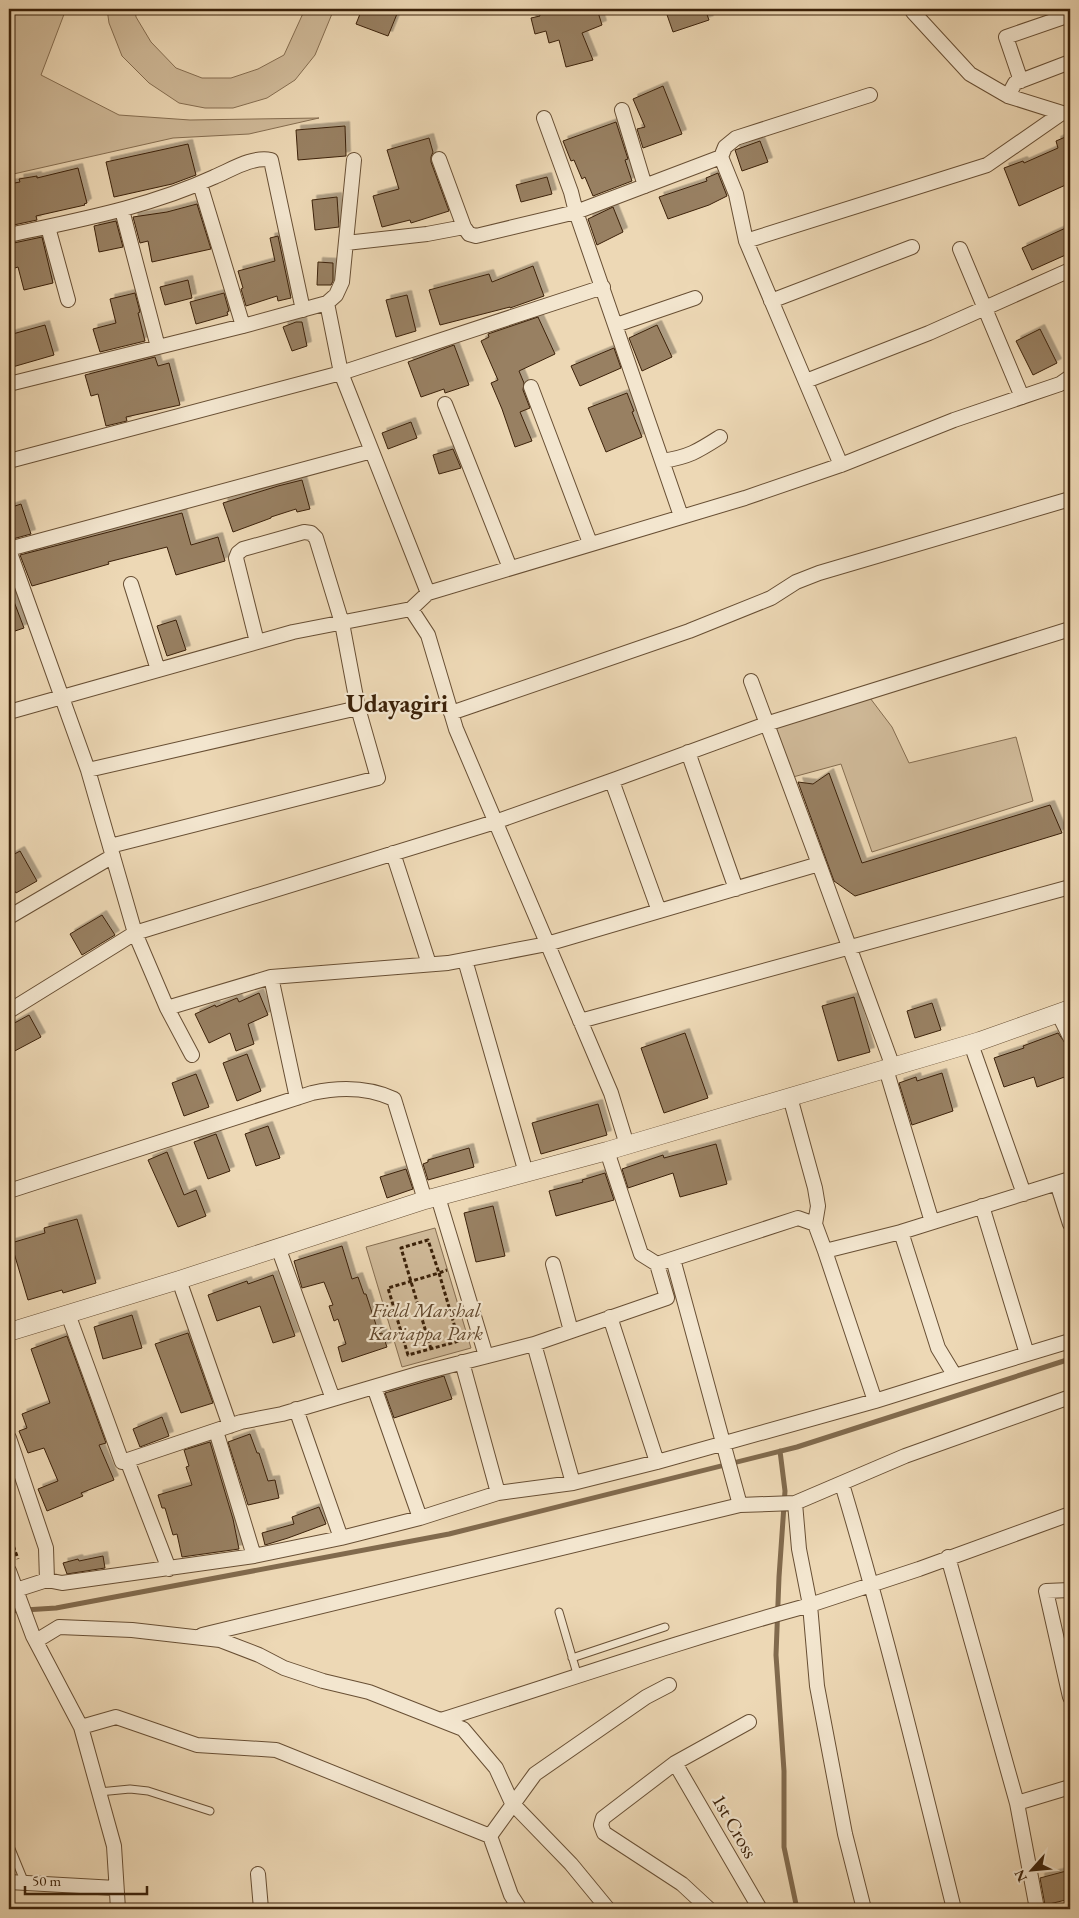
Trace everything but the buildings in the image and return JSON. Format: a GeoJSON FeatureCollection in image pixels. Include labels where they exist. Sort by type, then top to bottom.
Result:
{"type":"FeatureCollection","features":[{"type":"Feature","properties":{"kind":"street"},"geometry":{"type":"LineString","coordinates":[[913,12],[970,74],[1008,96],[1066,114]]}},
{"type":"Feature","properties":{"kind":"street"},"geometry":{"type":"LineString","coordinates":[[1021,81],[1006,37],[1070,15]]}},
{"type":"Feature","properties":{"kind":"street"},"geometry":{"type":"LineString","coordinates":[[1008,96],[1015,83],[1070,62]]}},
{"type":"Feature","properties":{"kind":"street"},"geometry":{"type":"LineString","coordinates":[[842,465],[746,242],[736,194],[721,157],[725,147],[736,138],[870,95]]}},
{"type":"Feature","properties":{"kind":"street"},"geometry":{"type":"LineString","coordinates":[[622,110],[645,186]]}},
{"type":"Feature","properties":{"kind":"street"},"geometry":{"type":"LineString","coordinates":[[746,242],[987,165],[1066,114]]}},
{"type":"Feature","properties":{"kind":"street"},"geometry":{"type":"LineString","coordinates":[[544,118],[681,516]]}},
{"type":"Feature","properties":{"kind":"street"},"geometry":{"type":"LineString","coordinates":[[439,159],[464,227],[469,234],[476,236],[576,212],[721,157]]}},
{"type":"Feature","properties":{"kind":"street"},"geometry":{"type":"LineString","coordinates":[[9,235],[122,210],[200,184],[246,163],[264,158],[271,160],[303,310]]}},
{"type":"Feature","properties":{"kind":"street"},"geometry":{"type":"LineString","coordinates":[[9,384],[328,303],[336,295],[342,282],[354,160]]}},
{"type":"Feature","properties":{"kind":"street"},"geometry":{"type":"LineString","coordinates":[[200,184],[243,326]]}},
{"type":"Feature","properties":{"kind":"street"},"geometry":{"type":"LineString","coordinates":[[122,210],[158,347]]}},
{"type":"Feature","properties":{"kind":"street"},"geometry":{"type":"LineString","coordinates":[[48,226],[68,300]]}},
{"type":"Feature","properties":{"kind":"street"},"geometry":{"type":"LineString","coordinates":[[346,243],[427,234],[464,227]]}},
{"type":"Feature","properties":{"kind":"street"},"geometry":{"type":"LineString","coordinates":[[771,301],[912,247]]}},
{"type":"Feature","properties":{"kind":"street"},"geometry":{"type":"LineString","coordinates":[[960,249],[1022,397]]}},
{"type":"Feature","properties":{"kind":"street"},"geometry":{"type":"LineString","coordinates":[[806,381],[930,332],[1070,270]]}},
{"type":"Feature","properties":{"kind":"street"},"geometry":{"type":"LineString","coordinates":[[9,461],[341,373],[603,287]]}},
{"type":"Feature","properties":{"kind":"street"},"geometry":{"type":"LineString","coordinates":[[616,325],[694,298]]}},
{"type":"Feature","properties":{"kind":"street"},"geometry":{"type":"LineString","coordinates":[[328,303],[341,373],[428,593]]}},
{"type":"Feature","properties":{"kind":"street"},"geometry":{"type":"LineString","coordinates":[[9,712],[293,632],[411,609],[428,593],[745,498],[842,465],[954,420],[1060,384],[1070,377]]}},
{"type":"Feature","properties":{"kind":"street"},"geometry":{"type":"LineString","coordinates":[[531,387],[590,543]]}},
{"type":"Feature","properties":{"kind":"street"},"geometry":{"type":"LineString","coordinates":[[445,404],[510,568]]}},
{"type":"Feature","properties":{"kind":"street"},"geometry":{"type":"LineString","coordinates":[[662,461],[684,458],[720,437]]}},
{"type":"Feature","properties":{"kind":"street"},"geometry":{"type":"LineString","coordinates":[[192,1055],[166,1008],[135,933],[88,770],[60,697],[9,550],[372,452]]}},
{"type":"Feature","properties":{"kind":"street"},"geometry":{"type":"LineString","coordinates":[[451,713],[689,631],[771,598],[796,582],[819,572],[1070,499]]}},
{"type":"Feature","properties":{"kind":"street"},"geometry":{"type":"LineString","coordinates":[[10,914],[111,851],[378,778],[358,708],[342,623],[316,538],[311,533],[304,532],[238,552],[236,558],[258,642]]}},
{"type":"Feature","properties":{"kind":"street"},"geometry":{"type":"LineString","coordinates":[[131,584],[158,670]]}},
{"type":"Feature","properties":{"kind":"street"},"geometry":{"type":"LineString","coordinates":[[411,609],[428,635],[456,729],[611,1094],[627,1145]]}},
{"type":"Feature","properties":{"kind":"street"},"geometry":{"type":"LineString","coordinates":[[9,1011],[135,933],[495,822],[766,724],[1070,629]]}},
{"type":"Feature","properties":{"kind":"street"},"geometry":{"type":"LineString","coordinates":[[751,681],[849,946],[890,1068],[932,1222]]}},
{"type":"Feature","properties":{"kind":"street"},"geometry":{"type":"LineString","coordinates":[[88,770],[358,708]]}},
{"type":"Feature","properties":{"kind":"street"},"geometry":{"type":"LineString","coordinates":[[688,752],[736,889]]}},
{"type":"Feature","properties":{"kind":"street"},"geometry":{"type":"LineString","coordinates":[[612,781],[659,911]]}},
{"type":"Feature","properties":{"kind":"street"},"geometry":{"type":"LineString","coordinates":[[393,853],[429,964]]}},
{"type":"Feature","properties":{"kind":"street"},"geometry":{"type":"LineString","coordinates":[[166,1008],[271,977],[465,960],[547,944],[819,864]]}},
{"type":"Feature","properties":{"kind":"street"},"geometry":{"type":"LineString","coordinates":[[580,1021],[849,946],[1070,888]]}},
{"type":"Feature","properties":{"kind":"street"},"geometry":{"type":"LineString","coordinates":[[465,960],[526,1173]]}},
{"type":"Feature","properties":{"kind":"street"},"geometry":{"type":"LineString","coordinates":[[271,977],[297,1098]]}},
{"type":"Feature","properties":{"kind":"street"},"geometry":{"type":"LineString","coordinates":[[9,1332],[432,1199],[607,1151],[970,1044],[1064,1011],[1070,1037]]}},
{"type":"Feature","properties":{"kind":"street"},"geometry":{"type":"LineString","coordinates":[[970,1044],[1024,1194]]}},
{"type":"Feature","properties":{"kind":"street"},"geometry":{"type":"LineString","coordinates":[[9,1191],[331,1088],[379,1092],[394,1099],[432,1199],[486,1356]]}},
{"type":"Feature","properties":{"kind":"street"},"geometry":{"type":"LineString","coordinates":[[790,1097],[815,1188],[818,1206],[815,1224],[875,1401]]}},
{"type":"Feature","properties":{"kind":"street"},"geometry":{"type":"LineString","coordinates":[[68,1314],[122,1462],[230,1426],[534,1344],[667,1298],[657,1264],[641,1254],[607,1151]]}},
{"type":"Feature","properties":{"kind":"street"},"geometry":{"type":"LineString","coordinates":[[825,1251],[901,1232],[1064,1181],[1070,1224]]}},
{"type":"Feature","properties":{"kind":"street"},"geometry":{"type":"LineString","coordinates":[[982,1206],[1027,1354]]}},
{"type":"Feature","properties":{"kind":"street"},"geometry":{"type":"LineString","coordinates":[[657,1264],[798,1218],[815,1224]]}},
{"type":"Feature","properties":{"kind":"street"},"geometry":{"type":"LineString","coordinates":[[901,1232],[938,1348],[955,1376]]}},
{"type":"Feature","properties":{"kind":"street"},"geometry":{"type":"LineString","coordinates":[[278,1247],[333,1399]]}},
{"type":"Feature","properties":{"kind":"street"},"geometry":{"type":"LineString","coordinates":[[673,1259],[740,1505]]}},
{"type":"Feature","properties":{"kind":"street"},"geometry":{"type":"LineString","coordinates":[[553,1264],[571,1331]]}},
{"type":"Feature","properties":{"kind":"street"},"geometry":{"type":"LineString","coordinates":[[179,1280],[230,1426]]}},
{"type":"Feature","properties":{"kind":"street"},"geometry":{"type":"LineString","coordinates":[[610,1317],[657,1462]]}},
{"type":"Feature","properties":{"kind":"street"},"geometry":{"type":"LineString","coordinates":[[17,1592],[47,1580],[62,1584],[254,1556],[341,1538],[420,1518],[498,1493],[573,1483],[657,1462],[726,1450],[1070,1340]]}},
{"type":"Feature","properties":{"kind":"street"},"geometry":{"type":"LineString","coordinates":[[534,1344],[573,1483]]}},
{"type":"Feature","properties":{"kind":"street"},"geometry":{"type":"LineString","coordinates":[[462,1362],[498,1493]]}},
{"type":"Feature","properties":{"kind":"street"},"geometry":{"type":"LineString","coordinates":[[374,1387],[420,1518]]}},
{"type":"Feature","properties":{"kind":"street"},"geometry":{"type":"LineString","coordinates":[[194,1637],[740,1505],[793,1503],[905,1456],[1070,1397]]}},
{"type":"Feature","properties":{"kind":"street"},"geometry":{"type":"LineString","coordinates":[[296,1409],[341,1538]]}},
{"type":"Feature","properties":{"kind":"street"},"geometry":{"type":"LineString","coordinates":[[216,1431],[254,1556]]}},
{"type":"Feature","properties":{"kind":"street"},"geometry":{"type":"LineString","coordinates":[[9,1438],[46,1548],[47,1580]]}},
{"type":"Feature","properties":{"kind":"street"},"geometry":{"type":"LineString","coordinates":[[127,1460],[168,1569]]}},
{"type":"Feature","properties":{"kind":"street"},"geometry":{"type":"LineString","coordinates":[[842,1484],[872,1584],[954,1909]]}},
{"type":"Feature","properties":{"kind":"street"},"geometry":{"type":"LineString","coordinates":[[793,1503],[799,1550],[810,1605],[822,1712],[845,1834],[864,1909]]}},
{"type":"Feature","properties":{"kind":"street"},"geometry":{"type":"LineString","coordinates":[[441,1720],[725,1628],[810,1605],[1070,1514]]}},
{"type":"Feature","properties":{"kind":"street"},"geometry":{"type":"LineString","coordinates":[[948,1557],[1017,1803],[1037,1909]]}},
{"type":"Feature","properties":{"kind":"street"},"geometry":{"type":"LineString","coordinates":[[9,1571],[34,1638],[81,1728],[114,1846],[118,1909]]}},
{"type":"Feature","properties":{"kind":"street"},"geometry":{"type":"LineString","coordinates":[[1070,1590],[1046,1591],[1070,1697]]}},
{"type":"Feature","properties":{"kind":"street"},"geometry":{"type":"LineString","coordinates":[[34,1638],[59,1627],[132,1630],[220,1640],[259,1655],[284,1668],[323,1681],[369,1692],[463,1729],[496,1768],[512,1804],[571,1864],[608,1909]]}},
{"type":"Feature","properties":{"kind":"street"},"geometry":{"type":"LineString","coordinates":[[490,1836],[535,1774],[646,1697],[669,1685]]}},
{"type":"Feature","properties":{"kind":"street"},"geometry":{"type":"LineString","coordinates":[[81,1728],[116,1717],[197,1744],[276,1750],[490,1836],[512,1895],[520,1909]]}},
{"type":"Feature","properties":{"kind":"street"},"geometry":{"type":"LineString","coordinates":[[709,1909],[682,1884],[604,1833],[601,1825],[603,1818],[674,1764],[750,1722]]}},
{"type":"Feature","properties":{"kind":"street","name":"1st Cross"},"geometry":{"type":"LineString","coordinates":[[674,1764],[760,1909]]}},
{"type":"Feature","properties":{"kind":"street"},"geometry":{"type":"LineString","coordinates":[[1017,1803],[1070,1788]]}},
{"type":"Feature","properties":{"kind":"street"},"geometry":{"type":"LineString","coordinates":[[258,1874],[260,1909]]}},
{"type":"Feature","properties":{"kind":"street"},"geometry":{"type":"LineString","coordinates":[[9,1882],[116,1888]]}},
{"type":"Feature","properties":{"kind":"lane"},"geometry":{"type":"LineString","coordinates":[[559,1612],[578,1677]]}},
{"type":"Feature","properties":{"kind":"lane"},"geometry":{"type":"LineString","coordinates":[[572,1658],[665,1627]]}},
{"type":"Feature","properties":{"kind":"lane"},"geometry":{"type":"LineString","coordinates":[[99,1792],[130,1789],[148,1791],[210,1811]]}},
{"type":"Feature","properties":{"kind":"lane"},"geometry":{"type":"LineString","coordinates":[[9,1844],[25,1883]]}},
{"type":"Feature","properties":{"kind":"path"},"geometry":{"type":"LineString","coordinates":[[430,1349],[411,1281],[401,1248],[428,1240],[439,1273],[460,1341],[408,1355],[388,1288],[411,1281],[439,1273]]}},
{"type":"Feature","properties":{"kind":"green space"},"geometry":{"type":"Polygon","coordinates":[[[9,9],[66,9],[41,75],[119,115],[190,120],[319,118],[249,134],[173,138],[9,175],[9,9]]]}},
{"type":"Feature","properties":{"kind":"green space"},"geometry":{"type":"Polygon","coordinates":[[[107,9],[135,9],[136,17],[151,42],[176,68],[202,78],[231,78],[258,69],[284,55],[305,9],[334,9],[315,55],[295,80],[267,98],[233,108],[205,108],[179,103],[149,83],[122,56],[109,23],[107,9]]]}},
{"type":"Feature","properties":{"kind":"green space"},"geometry":{"type":"Polygon","coordinates":[[[867,694],[892,727],[909,763],[1016,737],[1033,801],[872,852],[841,764],[793,777],[774,728],[867,694]]]}},
{"type":"Feature","properties":{"kind":"green space","name":"Field Marshal Kariappa Park"},"geometry":{"type":"Polygon","coordinates":[[[435,1228],[471,1348],[402,1367],[366,1247],[435,1228]]]}},
{"type":"Feature","properties":{"kind":"waterway"},"geometry":{"type":"LineString","coordinates":[[9,1611],[56,1608],[449,1534],[797,1447],[1070,1359]]}},
{"type":"Feature","properties":{"kind":"waterway"},"geometry":{"type":"LineString","coordinates":[[780,1451],[785,1491],[776,1655],[784,1771],[784,1847],[797,1909]]}},
{"type":"Feature","properties":{"kind":"district","name":"Udayagiri"},"geometry":{"type":"Point","coordinates":[397,703]}}]}
